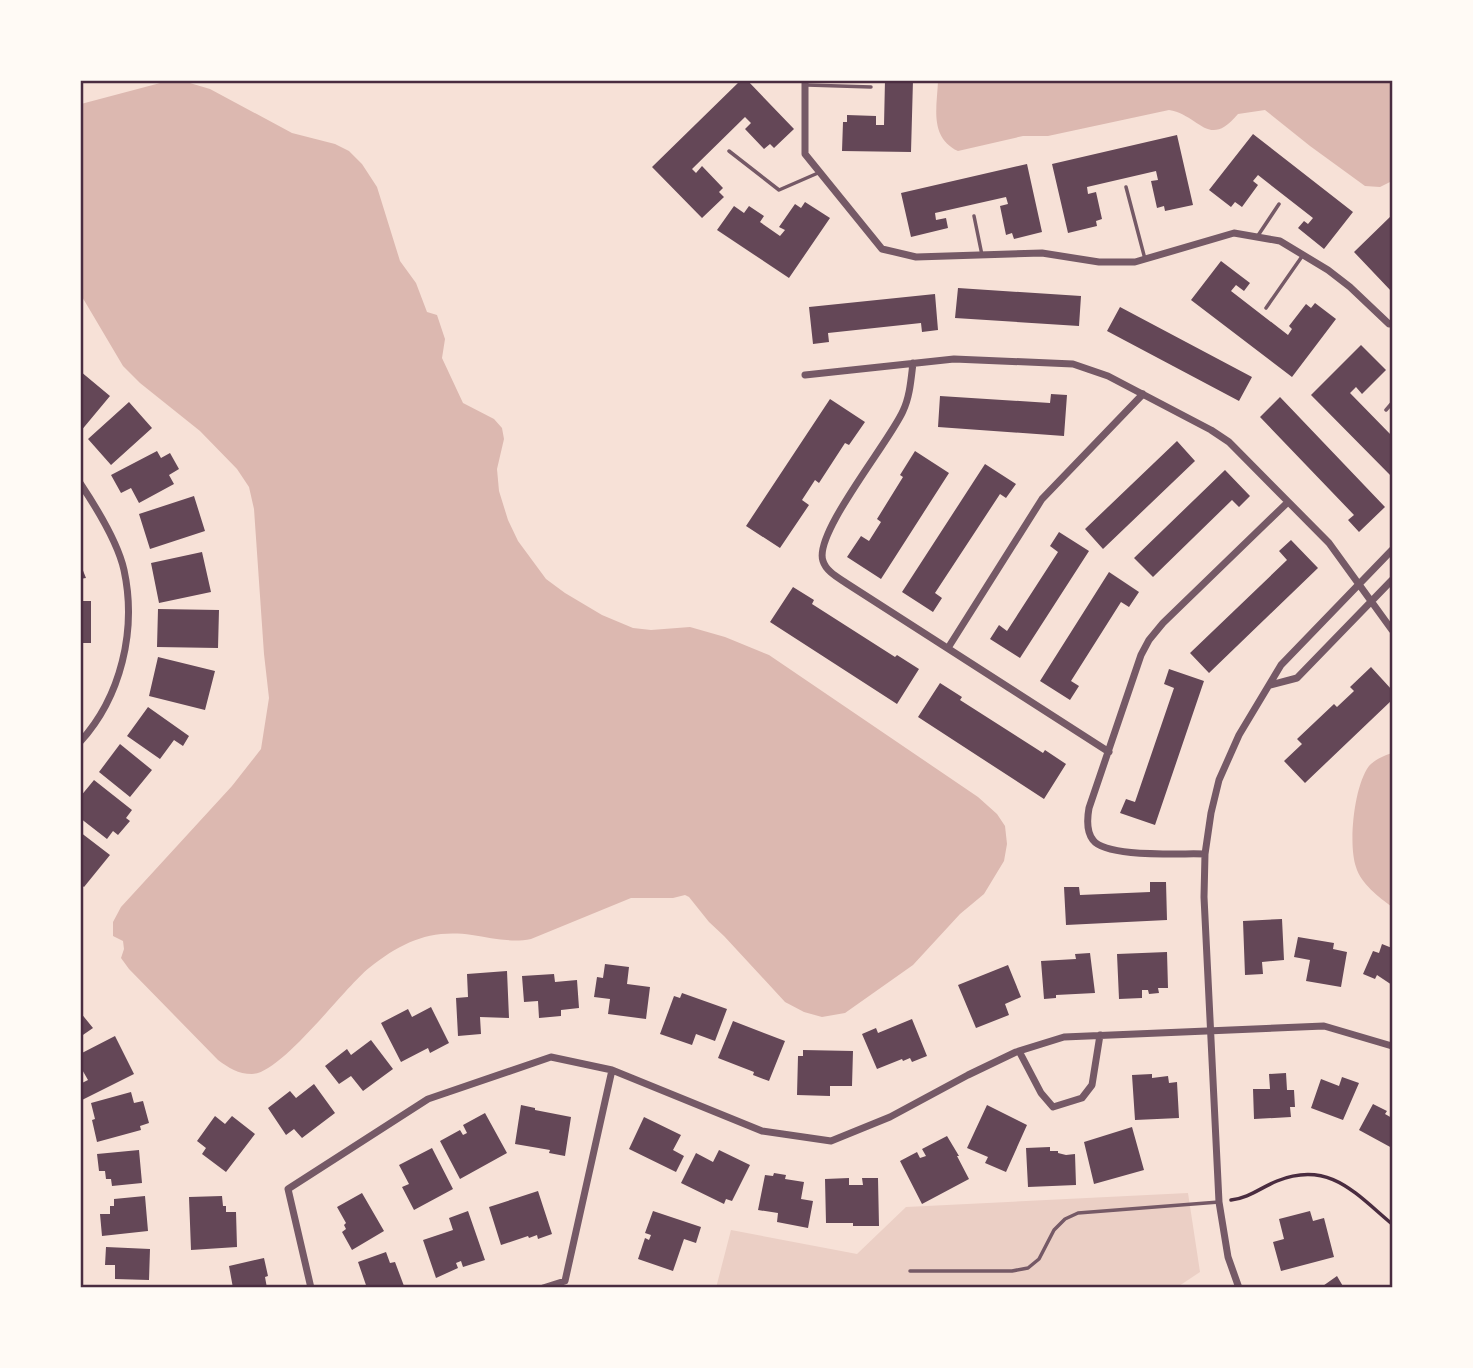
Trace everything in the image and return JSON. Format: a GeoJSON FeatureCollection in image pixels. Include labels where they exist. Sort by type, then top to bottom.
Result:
{"type":"FeatureCollection","features":[{"type":"Feature","properties":{"kind":"street"},"geometry":{"type":"LineString","coordinates":[[806,83],[805,154],[882,249],[916,257],[1042,253],[1099,262],[1135,261],[1234,233],[1280,241],[1343,281],[1392,324]]}},
{"type":"Feature","properties":{"kind":"street"},"geometry":{"type":"LineString","coordinates":[[805,375],[954,359],[1073,364],[1096,370],[1211,429],[1229,442],[1329,543],[1392,630]]}},
{"type":"Feature","properties":{"kind":"street"},"geometry":{"type":"LineString","coordinates":[[913,363],[905,408],[830,527],[822,552],[823,561],[830,572],[846,583],[1108,752]]}},
{"type":"Feature","properties":{"kind":"street"},"geometry":{"type":"LineString","coordinates":[[948,648],[1042,499],[1143,394]]}},
{"type":"Feature","properties":{"kind":"street"},"geometry":{"type":"LineString","coordinates":[[80,483],[110,535],[124,569],[128,613],[127,644],[113,690],[92,729],[80,743]]}},
{"type":"Feature","properties":{"kind":"street"},"geometry":{"type":"LineString","coordinates":[[1205,854],[1112,851],[1093,841],[1088,831],[1089,808],[1133,674],[1149,640],[1163,623],[1288,502]]}},
{"type":"Feature","properties":{"kind":"street"},"geometry":{"type":"LineString","coordinates":[[1239,1287],[1228,1257],[1219,1202],[1205,854],[1210,813],[1219,780],[1239,735],[1281,665],[1392,550]]}},
{"type":"Feature","properties":{"kind":"street"},"geometry":{"type":"LineString","coordinates":[[1270,685],[1297,678],[1392,580]]}},
{"type":"Feature","properties":{"kind":"street"},"geometry":{"type":"LineString","coordinates":[[311,1287],[288,1189],[428,1099],[551,1057],[612,1070],[762,1131],[831,1141],[890,1117],[968,1074],[1019,1051],[1064,1037],[1324,1026],[1392,1046]]}},
{"type":"Feature","properties":{"kind":"street"},"geometry":{"type":"LineString","coordinates":[[1019,1051],[1041,1094],[1054,1107],[1082,1098],[1092,1084],[1100,1035]]}},
{"type":"Feature","properties":{"kind":"street"},"geometry":{"type":"LineString","coordinates":[[543,1287],[565,1281],[612,1070]]}},
{"type":"Feature","properties":{"kind":"lane"},"geometry":{"type":"LineString","coordinates":[[806,83],[871,87]]}},
{"type":"Feature","properties":{"kind":"lane"},"geometry":{"type":"LineString","coordinates":[[729,151],[779,190],[820,172]]}},
{"type":"Feature","properties":{"kind":"lane"},"geometry":{"type":"LineString","coordinates":[[1126,187],[1145,259]]}},
{"type":"Feature","properties":{"kind":"lane"},"geometry":{"type":"LineString","coordinates":[[1257,237],[1279,204]]}},
{"type":"Feature","properties":{"kind":"lane"},"geometry":{"type":"LineString","coordinates":[[974,216],[982,255]]}},
{"type":"Feature","properties":{"kind":"lane"},"geometry":{"type":"LineString","coordinates":[[1266,308],[1303,255]]}},
{"type":"Feature","properties":{"kind":"lane"},"geometry":{"type":"LineString","coordinates":[[1386,410],[1392,403]]}},
{"type":"Feature","properties":{"kind":"lane"},"geometry":{"type":"LineString","coordinates":[[911,1271],[1012,1271],[1028,1268],[1039,1259],[1054,1230],[1065,1219],[1078,1213],[1219,1202]]}},
{"type":"Feature","properties":{"kind":"path"},"geometry":{"type":"LineString","coordinates":[[1229,1200],[1249,1197],[1292,1176],[1318,1174],[1339,1181],[1392,1224]]}},
{"type":"Feature","properties":{"kind":"shaded area"},"geometry":{"type":"Polygon","coordinates":[[[183,81],[210,89],[292,133],[335,144],[349,151],[362,164],[377,187],[400,261],[416,283],[427,312],[437,315],[445,339],[442,358],[463,403],[494,419],[502,428],[504,439],[497,469],[499,491],[518,541],[546,579],[602,615],[633,628],[651,630],[690,627],[725,637],[769,655],[978,797],[997,814],[1005,826],[1007,844],[1004,861],[984,894],[960,914],[913,965],[845,1013],[822,1017],[804,1012],[785,1002],[709,922],[689,897],[631,898],[531,939],[509,940],[443,934],[405,945],[369,968],[279,1060],[252,1074],[234,1070],[218,1060],[129,969],[121,958],[123,941],[113,936],[113,922],[121,907],[232,786],[261,749],[269,698],[254,509],[249,487],[237,469],[200,431],[123,366],[81,295],[81,104],[164,82],[183,81]]]}},
{"type":"Feature","properties":{"kind":"shaded area"},"geometry":{"type":"Polygon","coordinates":[[[938,81],[1392,81],[1392,181],[1380,187],[1365,186],[1265,110],[1238,114],[1219,129],[1211,130],[1169,110],[1048,136],[1023,136],[958,151],[949,145],[939,130],[936,111],[938,81]]]}},
{"type":"Feature","properties":{"kind":"shaded area"},"geometry":{"type":"Polygon","coordinates":[[[1392,753],[1392,907],[1371,890],[1358,873],[1354,857],[1353,830],[1356,801],[1364,775],[1374,761],[1392,753]]]}},
{"type":"Feature","properties":{"kind":"shaded area"},"geometry":{"type":"Polygon","coordinates":[[[1188,1193],[1200,1272],[1176,1288],[716,1288],[731,1230],[857,1254],[906,1207],[1188,1193]]]}},
{"type":"Feature","properties":{"kind":"building"},"geometry":{"type":"Polygon","coordinates":[[[741,80],[747,80],[794,129],[774,148],[770,144],[764,149],[745,129],[751,123],[745,117],[692,169],[696,173],[702,166],[723,188],[719,192],[724,197],[702,218],[652,167],[741,80]]]}},
{"type":"Feature","properties":{"kind":"building"},"geometry":{"type":"Polygon","coordinates":[[[885,80],[913,80],[911,152],[842,151],[843,122],[847,122],[847,115],[876,116],[876,125],[884,125],[885,80]]]}},
{"type":"Feature","properties":{"kind":"building"},"geometry":{"type":"Polygon","coordinates":[[[1253,134],[1353,212],[1324,249],[1298,228],[1304,221],[1308,224],[1313,218],[1258,175],[1253,181],[1258,185],[1242,207],[1235,202],[1231,207],[1209,190],[1253,134]]]}},
{"type":"Feature","properties":{"kind":"building"},"geometry":{"type":"Polygon","coordinates":[[[1177,135],[1193,205],[1165,211],[1164,206],[1157,208],[1151,181],[1158,180],[1156,171],[1087,187],[1088,194],[1096,192],[1102,219],[1096,221],[1097,226],[1068,233],[1052,164],[1177,135]]]}},
{"type":"Feature","properties":{"kind":"building"},"geometry":{"type":"Polygon","coordinates":[[[1027,164],[1042,232],[1014,239],[1012,233],[1006,235],[1000,206],[1008,204],[1006,197],[935,213],[936,220],[946,218],[948,228],[911,237],[901,193],[1027,164]]]}},
{"type":"Feature","properties":{"kind":"building"},"geometry":{"type":"Polygon","coordinates":[[[805,202],[830,218],[789,278],[717,230],[734,206],[744,213],[749,206],[764,216],[760,222],[780,236],[785,230],[779,227],[795,204],[801,208],[805,202]]]}},
{"type":"Feature","properties":{"kind":"building"},"geometry":{"type":"Polygon","coordinates":[[[1392,215],[1392,292],[1354,252],[1392,215]]]}},
{"type":"Feature","properties":{"kind":"building"},"geometry":{"type":"Polygon","coordinates":[[[1221,261],[1250,283],[1244,291],[1236,285],[1231,291],[1288,335],[1292,329],[1289,326],[1306,304],[1311,308],[1315,303],[1336,319],[1292,377],[1191,300],[1221,261]]]}},
{"type":"Feature","properties":{"kind":"building"},"geometry":{"type":"Polygon","coordinates":[[[958,288],[1081,296],[1079,326],[955,318],[958,288]]]}},
{"type":"Feature","properties":{"kind":"building"},"geometry":{"type":"Polygon","coordinates":[[[935,294],[938,330],[922,332],[921,323],[828,333],[829,342],[813,344],[809,307],[935,294]]]}},
{"type":"Feature","properties":{"kind":"building"},"geometry":{"type":"Polygon","coordinates":[[[1120,307],[1252,377],[1239,401],[1107,331],[1120,307]]]}},
{"type":"Feature","properties":{"kind":"building"},"geometry":{"type":"Polygon","coordinates":[[[1361,345],[1386,370],[1362,394],[1356,387],[1350,393],[1392,436],[1392,477],[1311,395],[1361,345]]]}},
{"type":"Feature","properties":{"kind":"building"},"geometry":{"type":"Polygon","coordinates":[[[80,371],[110,396],[80,432],[80,371]]]}},
{"type":"Feature","properties":{"kind":"building"},"geometry":{"type":"Polygon","coordinates":[[[1051,394],[1067,395],[1064,436],[938,427],[940,396],[1050,403],[1051,394]]]}},
{"type":"Feature","properties":{"kind":"building"},"geometry":{"type":"Polygon","coordinates":[[[1280,397],[1385,507],[1359,532],[1348,520],[1354,515],[1260,417],[1280,397]]]}},
{"type":"Feature","properties":{"kind":"building"},"geometry":{"type":"Polygon","coordinates":[[[830,399],[865,422],[849,445],[845,443],[819,483],[815,480],[802,500],[809,505],[780,548],[746,526],[830,399]]]}},
{"type":"Feature","properties":{"kind":"building"},"geometry":{"type":"Polygon","coordinates":[[[129,402],[152,428],[111,465],[88,439],[129,402]]]}},
{"type":"Feature","properties":{"kind":"building"},"geometry":{"type":"Polygon","coordinates":[[[1177,441],[1195,461],[1103,549],[1085,529],[1177,441]]]}},
{"type":"Feature","properties":{"kind":"building"},"geometry":{"type":"Polygon","coordinates":[[[157,451],[161,458],[170,453],[179,469],[169,475],[174,484],[139,503],[131,488],[121,493],[111,475],[157,451]]]}},
{"type":"Feature","properties":{"kind":"building"},"geometry":{"type":"Polygon","coordinates":[[[915,451],[949,473],[881,579],[847,557],[861,536],[869,541],[881,522],[877,519],[903,477],[900,475],[915,451]]]}},
{"type":"Feature","properties":{"kind":"building"},"geometry":{"type":"Polygon","coordinates":[[[985,464],[1016,484],[1006,498],[1000,494],[935,593],[942,598],[933,612],[902,592],[985,464]]]}},
{"type":"Feature","properties":{"kind":"building"},"geometry":{"type":"Polygon","coordinates":[[[1225,470],[1250,496],[1239,507],[1232,500],[1153,577],[1134,558],[1225,470]]]}},
{"type":"Feature","properties":{"kind":"building"},"geometry":{"type":"Polygon","coordinates":[[[194,496],[205,531],[150,549],[139,514],[194,496]]]}},
{"type":"Feature","properties":{"kind":"building"},"geometry":{"type":"Polygon","coordinates":[[[1059,532],[1089,551],[1020,658],[990,639],[999,625],[1007,631],[1058,552],[1050,546],[1059,532]]]}},
{"type":"Feature","properties":{"kind":"building"},"geometry":{"type":"Polygon","coordinates":[[[1291,540],[1318,568],[1209,673],[1190,653],[1287,560],[1279,551],[1291,540]]]}},
{"type":"Feature","properties":{"kind":"building"},"geometry":{"type":"Polygon","coordinates":[[[202,552],[211,592],[159,603],[151,563],[202,552]]]}},
{"type":"Feature","properties":{"kind":"building"},"geometry":{"type":"Polygon","coordinates":[[[80,563],[86,578],[80,579],[80,563]]]}},
{"type":"Feature","properties":{"kind":"building"},"geometry":{"type":"Polygon","coordinates":[[[1109,572],[1139,592],[1129,607],[1121,602],[1071,681],[1079,686],[1070,700],[1040,681],[1109,572]]]}},
{"type":"Feature","properties":{"kind":"building"},"geometry":{"type":"Polygon","coordinates":[[[793,587],[814,600],[812,604],[895,657],[897,655],[919,669],[897,704],[770,622],[793,587]]]}},
{"type":"Feature","properties":{"kind":"building"},"geometry":{"type":"Polygon","coordinates":[[[80,601],[91,601],[91,643],[80,643],[80,601]]]}},
{"type":"Feature","properties":{"kind":"building"},"geometry":{"type":"Polygon","coordinates":[[[158,609],[219,610],[218,648],[157,647],[158,609]]]}},
{"type":"Feature","properties":{"kind":"building"},"geometry":{"type":"Polygon","coordinates":[[[158,657],[215,671],[205,710],[149,696],[158,657]]]}},
{"type":"Feature","properties":{"kind":"building"},"geometry":{"type":"Polygon","coordinates":[[[1371,667],[1392,690],[1392,700],[1305,783],[1284,761],[1302,744],[1297,739],[1334,704],[1337,707],[1354,691],[1350,687],[1371,667]]]}},
{"type":"Feature","properties":{"kind":"building"},"geometry":{"type":"Polygon","coordinates":[[[1169,669],[1204,681],[1155,825],[1120,813],[1126,799],[1135,802],[1174,688],[1164,684],[1169,669]]]}},
{"type":"Feature","properties":{"kind":"building"},"geometry":{"type":"Polygon","coordinates":[[[940,683],[962,697],[960,700],[1043,753],[1045,750],[1066,764],[1044,799],[918,717],[940,683]]]}},
{"type":"Feature","properties":{"kind":"building"},"geometry":{"type":"Polygon","coordinates":[[[148,707],[189,736],[183,746],[174,740],[160,759],[127,736],[148,707]]]}},
{"type":"Feature","properties":{"kind":"building"},"geometry":{"type":"Polygon","coordinates":[[[120,744],[152,770],[130,797],[99,772],[120,744]]]}},
{"type":"Feature","properties":{"kind":"building"},"geometry":{"type":"Polygon","coordinates":[[[94,780],[132,810],[126,818],[130,821],[118,835],[113,831],[107,839],[80,818],[80,797],[94,780]]]}},
{"type":"Feature","properties":{"kind":"building"},"geometry":{"type":"Polygon","coordinates":[[[80,832],[110,855],[84,887],[80,884],[80,832]]]}},
{"type":"Feature","properties":{"kind":"building"},"geometry":{"type":"Polygon","coordinates":[[[1150,882],[1166,882],[1167,920],[1066,925],[1064,887],[1079,887],[1080,895],[1150,892],[1150,882]]]}},
{"type":"Feature","properties":{"kind":"building"},"geometry":{"type":"Polygon","coordinates":[[[1282,919],[1284,960],[1262,962],[1263,974],[1245,975],[1243,921],[1282,919]]]}},
{"type":"Feature","properties":{"kind":"building"},"geometry":{"type":"Polygon","coordinates":[[[1298,937],[1334,943],[1333,949],[1347,952],[1341,987],[1306,981],[1310,960],[1294,957],[1298,937]]]}},
{"type":"Feature","properties":{"kind":"building"},"geometry":{"type":"Polygon","coordinates":[[[1382,944],[1392,948],[1392,985],[1377,975],[1375,979],[1363,974],[1373,951],[1379,953],[1382,944]]]}},
{"type":"Feature","properties":{"kind":"building"},"geometry":{"type":"Polygon","coordinates":[[[1167,952],[1168,988],[1158,988],[1159,993],[1149,994],[1148,990],[1142,990],[1142,998],[1119,999],[1117,954],[1167,952]]]}},
{"type":"Feature","properties":{"kind":"building"},"geometry":{"type":"Polygon","coordinates":[[[1090,953],[1095,993],[1056,995],[1056,998],[1044,999],[1041,961],[1076,959],[1075,954],[1090,953]]]}},
{"type":"Feature","properties":{"kind":"building"},"geometry":{"type":"Polygon","coordinates":[[[605,964],[629,967],[627,984],[650,987],[646,1019],[608,1014],[610,999],[594,997],[597,977],[603,978],[605,964]]]}},
{"type":"Feature","properties":{"kind":"building"},"geometry":{"type":"Polygon","coordinates":[[[1008,965],[1021,997],[1005,1004],[1009,1015],[976,1028],[958,985],[1008,965]]]}},
{"type":"Feature","properties":{"kind":"building"},"geometry":{"type":"Polygon","coordinates":[[[507,971],[509,1018],[480,1017],[481,1034],[458,1036],[456,998],[468,997],[467,974],[507,971]]]}},
{"type":"Feature","properties":{"kind":"building"},"geometry":{"type":"Polygon","coordinates":[[[554,974],[555,982],[577,980],[579,1008],[561,1010],[561,1016],[539,1018],[538,1001],[524,1002],[522,976],[554,974]]]}},
{"type":"Feature","properties":{"kind":"building"},"geometry":{"type":"Polygon","coordinates":[[[682,993],[727,1009],[715,1041],[696,1034],[692,1045],[660,1034],[674,996],[680,998],[682,993]]]}},
{"type":"Feature","properties":{"kind":"building"},"geometry":{"type":"Polygon","coordinates":[[[431,1007],[449,1043],[430,1053],[428,1048],[401,1062],[381,1023],[408,1009],[412,1017],[431,1007]]]}},
{"type":"Feature","properties":{"kind":"building"},"geometry":{"type":"Polygon","coordinates":[[[80,1012],[93,1028],[80,1037],[80,1012]]]}},
{"type":"Feature","properties":{"kind":"building"},"geometry":{"type":"Polygon","coordinates":[[[912,1019],[927,1056],[912,1062],[910,1058],[903,1061],[902,1059],[877,1069],[862,1034],[876,1028],[878,1033],[912,1019]]]}},
{"type":"Feature","properties":{"kind":"building"},"geometry":{"type":"Polygon","coordinates":[[[733,1021],[785,1041],[769,1081],[718,1058],[733,1021]]]}},
{"type":"Feature","properties":{"kind":"building"},"geometry":{"type":"Polygon","coordinates":[[[115,1036],[134,1074],[82,1100],[80,1084],[88,1080],[80,1066],[80,1054],[115,1036]]]}},
{"type":"Feature","properties":{"kind":"building"},"geometry":{"type":"Polygon","coordinates":[[[371,1040],[393,1069],[363,1091],[351,1076],[339,1084],[325,1066],[347,1049],[351,1055],[371,1040]]]}},
{"type":"Feature","properties":{"kind":"building"},"geometry":{"type":"Polygon","coordinates":[[[803,1050],[853,1051],[852,1086],[830,1086],[830,1096],[797,1095],[798,1056],[803,1056],[803,1050]]]}},
{"type":"Feature","properties":{"kind":"building"},"geometry":{"type":"Polygon","coordinates":[[[1286,1073],[1287,1090],[1294,1090],[1295,1107],[1290,1107],[1291,1117],[1254,1119],[1253,1089],[1270,1089],[1269,1074],[1286,1073]]]}},
{"type":"Feature","properties":{"kind":"building"},"geometry":{"type":"Polygon","coordinates":[[[1152,1074],[1152,1078],[1168,1076],[1169,1083],[1177,1082],[1179,1118],[1135,1120],[1132,1075],[1152,1074]]]}},
{"type":"Feature","properties":{"kind":"building"},"geometry":{"type":"Polygon","coordinates":[[[1342,1077],[1359,1083],[1343,1120],[1311,1108],[1321,1079],[1339,1086],[1342,1077]]]}},
{"type":"Feature","properties":{"kind":"building"},"geometry":{"type":"Polygon","coordinates":[[[314,1084],[335,1113],[302,1138],[294,1129],[286,1135],[268,1108],[290,1091],[296,1098],[314,1084]]]}},
{"type":"Feature","properties":{"kind":"building"},"geometry":{"type":"Polygon","coordinates":[[[131,1092],[134,1103],[143,1101],[149,1123],[140,1126],[141,1130],[97,1142],[91,1103],[131,1092]]]}},
{"type":"Feature","properties":{"kind":"building"},"geometry":{"type":"Polygon","coordinates":[[[1373,1104],[1387,1111],[1385,1114],[1392,1118],[1392,1148],[1359,1130],[1373,1104]]]}},
{"type":"Feature","properties":{"kind":"building"},"geometry":{"type":"Polygon","coordinates":[[[521,1105],[571,1117],[565,1156],[549,1153],[550,1150],[515,1144],[521,1105]]]}},
{"type":"Feature","properties":{"kind":"building"},"geometry":{"type":"Polygon","coordinates":[[[987,1105],[1027,1125],[1006,1172],[985,1163],[988,1157],[967,1148],[987,1105]]]}},
{"type":"Feature","properties":{"kind":"building"},"geometry":{"type":"Polygon","coordinates":[[[485,1113],[507,1153],[460,1179],[440,1141],[460,1130],[463,1135],[467,1133],[463,1125],[485,1113]]]}},
{"type":"Feature","properties":{"kind":"building"},"geometry":{"type":"Polygon","coordinates":[[[215,1116],[225,1124],[232,1116],[255,1134],[226,1172],[202,1154],[206,1148],[197,1141],[215,1116]]]}},
{"type":"Feature","properties":{"kind":"building"},"geometry":{"type":"Polygon","coordinates":[[[644,1117],[681,1135],[673,1150],[684,1156],[676,1172],[629,1149],[644,1117]]]}},
{"type":"Feature","properties":{"kind":"building"},"geometry":{"type":"Polygon","coordinates":[[[1132,1127],[1144,1170],[1094,1184],[1084,1142],[1132,1127]]]}},
{"type":"Feature","properties":{"kind":"building"},"geometry":{"type":"Polygon","coordinates":[[[947,1136],[969,1179],[922,1204],[900,1161],[917,1152],[920,1158],[926,1156],[922,1149],[947,1136]]]}},
{"type":"Feature","properties":{"kind":"building"},"geometry":{"type":"Polygon","coordinates":[[[1050,1147],[1050,1151],[1075,1154],[1076,1185],[1028,1187],[1026,1148],[1050,1147]]]}},
{"type":"Feature","properties":{"kind":"building"},"geometry":{"type":"Polygon","coordinates":[[[432,1148],[453,1189],[414,1210],[402,1187],[409,1184],[399,1165],[432,1148]]]}},
{"type":"Feature","properties":{"kind":"building"},"geometry":{"type":"Polygon","coordinates":[[[139,1150],[142,1183],[112,1186],[111,1179],[106,1179],[105,1171],[99,1171],[97,1154],[139,1150]]]}},
{"type":"Feature","properties":{"kind":"building"},"geometry":{"type":"Polygon","coordinates":[[[719,1150],[750,1165],[732,1201],[726,1199],[724,1204],[681,1183],[696,1153],[713,1162],[719,1150]]]}},
{"type":"Feature","properties":{"kind":"building"},"geometry":{"type":"Polygon","coordinates":[[[774,1173],[786,1175],[785,1179],[804,1182],[801,1199],[813,1201],[808,1228],[777,1222],[778,1213],[758,1210],[765,1175],[773,1176],[774,1173]]]}},
{"type":"Feature","properties":{"kind":"building"},"geometry":{"type":"Polygon","coordinates":[[[849,1178],[849,1185],[863,1185],[862,1178],[878,1178],[879,1226],[826,1223],[825,1179],[849,1178]]]}},
{"type":"Feature","properties":{"kind":"building"},"geometry":{"type":"Polygon","coordinates":[[[538,1191],[552,1234],[538,1239],[537,1235],[528,1236],[501,1245],[489,1207],[538,1191]]]}},
{"type":"Feature","properties":{"kind":"building"},"geometry":{"type":"Polygon","coordinates":[[[362,1193],[384,1231],[352,1250],[342,1232],[346,1229],[346,1223],[337,1207],[362,1193]]]}},
{"type":"Feature","properties":{"kind":"building"},"geometry":{"type":"Polygon","coordinates":[[[145,1196],[148,1231],[102,1236],[100,1214],[110,1214],[114,1199],[145,1196]]]}},
{"type":"Feature","properties":{"kind":"building"},"geometry":{"type":"Polygon","coordinates":[[[222,1196],[226,1212],[236,1212],[237,1247],[191,1250],[189,1197],[222,1196]]]}},
{"type":"Feature","properties":{"kind":"building"},"geometry":{"type":"Polygon","coordinates":[[[468,1211],[485,1260],[463,1267],[461,1261],[456,1263],[458,1268],[436,1278],[423,1240],[453,1230],[449,1218],[468,1211]]]}},
{"type":"Feature","properties":{"kind":"building"},"geometry":{"type":"Polygon","coordinates":[[[653,1211],[701,1227],[696,1243],[684,1239],[673,1271],[638,1259],[645,1238],[649,1240],[651,1235],[645,1233],[653,1211]]]}},
{"type":"Feature","properties":{"kind":"building"},"geometry":{"type":"Polygon","coordinates":[[[1310,1211],[1313,1221],[1324,1218],[1334,1257],[1281,1271],[1273,1242],[1284,1239],[1279,1219],[1310,1211]]]}},
{"type":"Feature","properties":{"kind":"building"},"geometry":{"type":"Polygon","coordinates":[[[106,1247],[150,1249],[149,1280],[115,1279],[115,1265],[105,1265],[106,1247]]]}},
{"type":"Feature","properties":{"kind":"building"},"geometry":{"type":"Polygon","coordinates":[[[386,1252],[390,1263],[395,1262],[404,1286],[367,1288],[358,1262],[386,1252]]]}},
{"type":"Feature","properties":{"kind":"building"},"geometry":{"type":"Polygon","coordinates":[[[264,1258],[268,1276],[265,1277],[267,1288],[233,1288],[229,1266],[264,1258]]]}},
{"type":"Feature","properties":{"kind":"building"},"geometry":{"type":"Polygon","coordinates":[[[1337,1276],[1344,1288],[1320,1288],[1337,1276]]]}}]}
